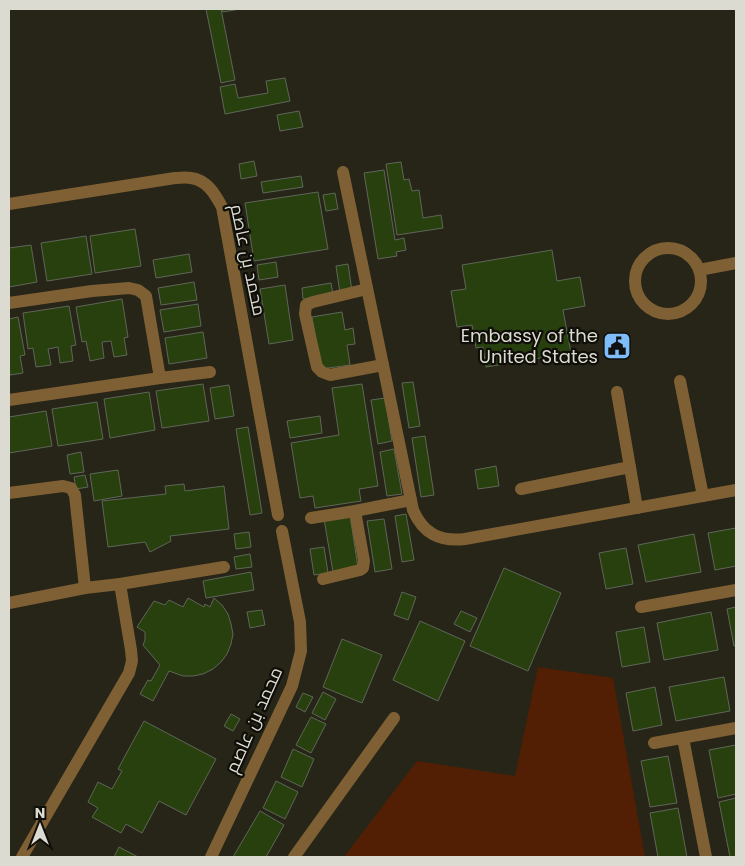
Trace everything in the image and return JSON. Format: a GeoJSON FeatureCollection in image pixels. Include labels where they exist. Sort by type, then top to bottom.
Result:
{"type":"FeatureCollection","features":[{"type":"Feature","properties":{"kind":"street"},"geometry":{"type":"LineString","coordinates":[[343,172],[413,510],[422,526],[429,532],[446,540],[455,540],[736,490]]}},
{"type":"Feature","properties":{"kind":"street","name":"محمد بن عاصم"},"geometry":{"type":"LineString","coordinates":[[9,204],[175,178],[191,178],[203,182],[214,192],[222,207],[278,515]]}},
{"type":"Feature","properties":{"kind":"street"},"geometry":{"type":"LineString","coordinates":[[665,248],[676,249],[686,253],[694,260],[699,270],[701,280],[699,291],[694,301],[686,308],[676,312],[665,313],[646,305],[639,296],[636,286],[636,275],[639,265],[655,250],[665,248]]}},
{"type":"Feature","properties":{"kind":"street"},"geometry":{"type":"LineString","coordinates":[[699,270],[736,263]]}},
{"type":"Feature","properties":{"kind":"street"},"geometry":{"type":"LineString","coordinates":[[9,303],[92,291],[129,288],[138,290],[146,296],[160,378]]}},
{"type":"Feature","properties":{"kind":"street"},"geometry":{"type":"LineString","coordinates":[[367,289],[313,302],[306,305],[305,314],[317,367],[322,372],[330,375],[383,365]]}},
{"type":"Feature","properties":{"kind":"street"},"geometry":{"type":"LineString","coordinates":[[9,400],[210,372]]}},
{"type":"Feature","properties":{"kind":"street"},"geometry":{"type":"LineString","coordinates":[[680,381],[703,496]]}},
{"type":"Feature","properties":{"kind":"street"},"geometry":{"type":"LineString","coordinates":[[617,392],[637,508]]}},
{"type":"Feature","properties":{"kind":"street"},"geometry":{"type":"LineString","coordinates":[[521,488],[630,467]]}},
{"type":"Feature","properties":{"kind":"street"},"geometry":{"type":"LineString","coordinates":[[9,493],[63,486],[71,488],[75,495],[86,588]]}},
{"type":"Feature","properties":{"kind":"street"},"geometry":{"type":"LineString","coordinates":[[311,518],[411,500]]}},
{"type":"Feature","properties":{"kind":"street"},"geometry":{"type":"LineString","coordinates":[[322,578],[363,568],[364,561],[355,511]]}},
{"type":"Feature","properties":{"kind":"street","name":"محمد بن عاصم"},"geometry":{"type":"LineString","coordinates":[[211,857],[292,686],[301,651],[300,622],[282,531]]}},
{"type":"Feature","properties":{"kind":"street"},"geometry":{"type":"LineString","coordinates":[[9,602],[224,567]]}},
{"type":"Feature","properties":{"kind":"street"},"geometry":{"type":"LineString","coordinates":[[22,857],[129,673],[132,661],[131,650],[120,584]]}},
{"type":"Feature","properties":{"kind":"street"},"geometry":{"type":"LineString","coordinates":[[642,607],[736,590]]}},
{"type":"Feature","properties":{"kind":"street"},"geometry":{"type":"LineString","coordinates":[[294,857],[394,718]]}},
{"type":"Feature","properties":{"kind":"street"},"geometry":{"type":"LineString","coordinates":[[654,744],[736,728]]}},
{"type":"Feature","properties":{"kind":"street"},"geometry":{"type":"LineString","coordinates":[[683,738],[706,857]]}},
{"type":"Feature","properties":{"kind":"shaded area"},"geometry":{"type":"Polygon","coordinates":[[[538,667],[613,678],[645,857],[344,857],[417,761],[515,776],[538,667]]]}},
{"type":"Feature","properties":{"kind":"building"},"geometry":{"type":"Polygon","coordinates":[[[206,9],[221,9],[235,80],[221,83],[206,9]]]}},
{"type":"Feature","properties":{"kind":"building"},"geometry":{"type":"Polygon","coordinates":[[[222,9],[240,9],[223,12],[222,9]]]}},
{"type":"Feature","properties":{"kind":"building"},"geometry":{"type":"Polygon","coordinates":[[[285,78],[290,101],[225,114],[220,87],[235,84],[238,98],[268,93],[266,81],[285,78]]]}},
{"type":"Feature","properties":{"kind":"building"},"geometry":{"type":"Polygon","coordinates":[[[299,111],[303,127],[280,131],[277,115],[299,111]]]}},
{"type":"Feature","properties":{"kind":"building"},"geometry":{"type":"Polygon","coordinates":[[[254,161],[257,176],[241,179],[239,164],[254,161]]]}},
{"type":"Feature","properties":{"kind":"building"},"geometry":{"type":"Polygon","coordinates":[[[401,162],[404,180],[409,179],[412,191],[419,190],[423,218],[441,215],[443,228],[397,235],[386,164],[401,162]]]}},
{"type":"Feature","properties":{"kind":"building"},"geometry":{"type":"Polygon","coordinates":[[[384,170],[395,240],[404,238],[406,250],[396,252],[397,256],[378,259],[364,173],[384,170]]]}},
{"type":"Feature","properties":{"kind":"building"},"geometry":{"type":"Polygon","coordinates":[[[301,176],[303,187],[263,193],[261,182],[301,176]]]}},
{"type":"Feature","properties":{"kind":"building"},"geometry":{"type":"Polygon","coordinates":[[[318,192],[328,249],[254,261],[245,203],[318,192]]]}},
{"type":"Feature","properties":{"kind":"building"},"geometry":{"type":"Polygon","coordinates":[[[335,193],[338,209],[326,211],[323,195],[335,193]]]}},
{"type":"Feature","properties":{"kind":"building"},"geometry":{"type":"Polygon","coordinates":[[[135,229],[141,266],[95,273],[90,236],[135,229]]]}},
{"type":"Feature","properties":{"kind":"building"},"geometry":{"type":"Polygon","coordinates":[[[86,236],[92,274],[47,281],[41,243],[86,236]]]}},
{"type":"Feature","properties":{"kind":"building"},"geometry":{"type":"Polygon","coordinates":[[[31,245],[37,282],[9,287],[9,248],[31,245]]]}},
{"type":"Feature","properties":{"kind":"building"},"geometry":{"type":"Polygon","coordinates":[[[552,250],[557,281],[580,277],[585,306],[563,310],[571,353],[486,367],[483,347],[476,348],[472,325],[457,327],[451,291],[466,289],[462,265],[552,250]]]}},
{"type":"Feature","properties":{"kind":"building"},"geometry":{"type":"Polygon","coordinates":[[[189,254],[192,272],[156,278],[153,260],[189,254]]]}},
{"type":"Feature","properties":{"kind":"building"},"geometry":{"type":"Polygon","coordinates":[[[276,262],[278,277],[259,280],[257,265],[276,262]]]}},
{"type":"Feature","properties":{"kind":"building"},"geometry":{"type":"Polygon","coordinates":[[[348,264],[352,291],[340,293],[336,266],[348,264]]]}},
{"type":"Feature","properties":{"kind":"building"},"geometry":{"type":"Polygon","coordinates":[[[194,282],[197,300],[161,305],[158,288],[194,282]]]}},
{"type":"Feature","properties":{"kind":"building"},"geometry":{"type":"Polygon","coordinates":[[[331,283],[333,294],[303,299],[302,288],[331,283]]]}},
{"type":"Feature","properties":{"kind":"building"},"geometry":{"type":"Polygon","coordinates":[[[285,285],[293,340],[269,344],[260,289],[285,285]]]}},
{"type":"Feature","properties":{"kind":"building"},"geometry":{"type":"Polygon","coordinates":[[[122,299],[128,337],[124,338],[127,355],[114,357],[111,341],[102,342],[104,358],[90,361],[86,341],[82,342],[76,307],[122,299]]]}},
{"type":"Feature","properties":{"kind":"building"},"geometry":{"type":"Polygon","coordinates":[[[198,304],[201,326],[164,332],[160,310],[198,304]]]}},
{"type":"Feature","properties":{"kind":"building"},"geometry":{"type":"Polygon","coordinates":[[[69,306],[76,345],[71,346],[73,361],[60,363],[58,347],[48,349],[51,365],[36,367],[33,348],[28,349],[23,313],[69,306]]]}},
{"type":"Feature","properties":{"kind":"building"},"geometry":{"type":"Polygon","coordinates":[[[342,312],[345,330],[353,328],[355,344],[347,345],[350,365],[321,369],[312,317],[342,312]]]}},
{"type":"Feature","properties":{"kind":"building"},"geometry":{"type":"Polygon","coordinates":[[[18,317],[25,355],[20,356],[23,373],[10,375],[9,319],[18,317]]]}},
{"type":"Feature","properties":{"kind":"building"},"geometry":{"type":"Polygon","coordinates":[[[203,332],[207,358],[169,364],[165,338],[203,332]]]}},
{"type":"Feature","properties":{"kind":"building"},"geometry":{"type":"Polygon","coordinates":[[[413,382],[420,426],[409,428],[402,383],[413,382]]]}},
{"type":"Feature","properties":{"kind":"building"},"geometry":{"type":"Polygon","coordinates":[[[203,384],[209,421],[162,428],[156,391],[203,384]]]}},
{"type":"Feature","properties":{"kind":"building"},"geometry":{"type":"Polygon","coordinates":[[[362,384],[378,486],[359,489],[361,501],[315,508],[313,496],[300,498],[291,443],[339,435],[332,388],[362,384]]]}},
{"type":"Feature","properties":{"kind":"building"},"geometry":{"type":"Polygon","coordinates":[[[229,385],[234,416],[215,419],[210,388],[229,385]]]}},
{"type":"Feature","properties":{"kind":"building"},"geometry":{"type":"Polygon","coordinates":[[[149,392],[155,430],[110,438],[104,399],[149,392]]]}},
{"type":"Feature","properties":{"kind":"building"},"geometry":{"type":"Polygon","coordinates":[[[385,398],[392,441],[378,444],[371,400],[385,398]]]}},
{"type":"Feature","properties":{"kind":"building"},"geometry":{"type":"Polygon","coordinates":[[[97,402],[103,439],[58,446],[52,409],[97,402]]]}},
{"type":"Feature","properties":{"kind":"building"},"geometry":{"type":"Polygon","coordinates":[[[46,411],[52,446],[9,453],[9,417],[46,411]]]}},
{"type":"Feature","properties":{"kind":"building"},"geometry":{"type":"Polygon","coordinates":[[[320,416],[322,433],[290,438],[287,421],[320,416]]]}},
{"type":"Feature","properties":{"kind":"building"},"geometry":{"type":"Polygon","coordinates":[[[248,427],[262,513],[250,515],[236,429],[248,427]]]}},
{"type":"Feature","properties":{"kind":"building"},"geometry":{"type":"Polygon","coordinates":[[[425,436],[434,495],[421,497],[412,438],[425,436]]]}},
{"type":"Feature","properties":{"kind":"building"},"geometry":{"type":"Polygon","coordinates":[[[394,449],[402,494],[387,496],[380,452],[394,449]]]}},
{"type":"Feature","properties":{"kind":"building"},"geometry":{"type":"Polygon","coordinates":[[[81,452],[84,472],[70,474],[67,455],[81,452]]]}},
{"type":"Feature","properties":{"kind":"building"},"geometry":{"type":"Polygon","coordinates":[[[496,466],[499,486],[478,489],[475,470],[496,466]]]}},
{"type":"Feature","properties":{"kind":"building"},"geometry":{"type":"Polygon","coordinates":[[[118,470],[122,496],[94,501],[90,474],[118,470]]]}},
{"type":"Feature","properties":{"kind":"building"},"geometry":{"type":"Polygon","coordinates":[[[85,475],[88,487],[76,489],[74,477],[85,475]]]}},
{"type":"Feature","properties":{"kind":"building"},"geometry":{"type":"Polygon","coordinates":[[[184,484],[185,491],[224,486],[229,529],[170,536],[171,541],[150,552],[145,542],[108,547],[102,501],[166,494],[165,486],[184,484]]]}},
{"type":"Feature","properties":{"kind":"building"},"geometry":{"type":"Polygon","coordinates":[[[406,514],[414,560],[402,562],[395,516],[406,514]]]}},
{"type":"Feature","properties":{"kind":"building"},"geometry":{"type":"Polygon","coordinates":[[[350,515],[358,568],[333,572],[324,519],[350,515]]]}},
{"type":"Feature","properties":{"kind":"building"},"geometry":{"type":"Polygon","coordinates":[[[384,519],[392,569],[375,572],[367,521],[384,519]]]}},
{"type":"Feature","properties":{"kind":"building"},"geometry":{"type":"Polygon","coordinates":[[[736,528],[736,566],[715,570],[708,533],[736,528]]]}},
{"type":"Feature","properties":{"kind":"building"},"geometry":{"type":"Polygon","coordinates":[[[249,532],[251,547],[236,549],[234,534],[249,532]]]}},
{"type":"Feature","properties":{"kind":"building"},"geometry":{"type":"Polygon","coordinates":[[[694,534],[701,572],[646,582],[638,545],[694,534]]]}},
{"type":"Feature","properties":{"kind":"building"},"geometry":{"type":"Polygon","coordinates":[[[324,547],[328,573],[314,575],[310,549],[324,547]]]}},
{"type":"Feature","properties":{"kind":"building"},"geometry":{"type":"Polygon","coordinates":[[[626,548],[633,584],[606,589],[599,553],[626,548]]]}},
{"type":"Feature","properties":{"kind":"building"},"geometry":{"type":"Polygon","coordinates":[[[250,554],[252,567],[236,569],[234,557],[250,554]]]}},
{"type":"Feature","properties":{"kind":"building"},"geometry":{"type":"Polygon","coordinates":[[[504,568],[561,593],[528,671],[470,646],[504,568]]]}},
{"type":"Feature","properties":{"kind":"building"},"geometry":{"type":"Polygon","coordinates":[[[251,572],[254,590],[206,598],[203,581],[251,572]]]}},
{"type":"Feature","properties":{"kind":"building"},"geometry":{"type":"Polygon","coordinates":[[[402,592],[416,597],[408,620],[394,615],[402,592]]]}},
{"type":"Feature","properties":{"kind":"building"},"geometry":{"type":"Polygon","coordinates":[[[188,598],[204,607],[205,604],[210,607],[214,598],[222,605],[228,614],[231,624],[233,634],[231,644],[221,662],[203,674],[183,676],[169,671],[153,701],[140,694],[148,680],[151,681],[160,665],[143,645],[145,632],[137,627],[154,601],[165,605],[169,600],[183,607],[188,598]]]}},
{"type":"Feature","properties":{"kind":"building"},"geometry":{"type":"Polygon","coordinates":[[[736,607],[736,645],[734,646],[727,609],[736,607]]]}},
{"type":"Feature","properties":{"kind":"building"},"geometry":{"type":"Polygon","coordinates":[[[262,610],[265,625],[250,628],[247,612],[262,610]]]}},
{"type":"Feature","properties":{"kind":"building"},"geometry":{"type":"Polygon","coordinates":[[[461,611],[477,618],[470,632],[454,624],[461,611]]]}},
{"type":"Feature","properties":{"kind":"building"},"geometry":{"type":"Polygon","coordinates":[[[711,612],[718,650],[664,660],[657,623],[711,612]]]}},
{"type":"Feature","properties":{"kind":"building"},"geometry":{"type":"Polygon","coordinates":[[[420,621],[465,641],[438,701],[393,680],[420,621]]]}},
{"type":"Feature","properties":{"kind":"building"},"geometry":{"type":"Polygon","coordinates":[[[644,627],[650,662],[622,667],[616,632],[644,627]]]}},
{"type":"Feature","properties":{"kind":"building"},"geometry":{"type":"Polygon","coordinates":[[[342,639],[382,655],[362,703],[323,687],[342,639]]]}},
{"type":"Feature","properties":{"kind":"building"},"geometry":{"type":"Polygon","coordinates":[[[724,677],[730,711],[676,721],[669,687],[724,677]]]}},
{"type":"Feature","properties":{"kind":"building"},"geometry":{"type":"Polygon","coordinates":[[[655,687],[662,725],[633,731],[626,693],[655,687]]]}},
{"type":"Feature","properties":{"kind":"building"},"geometry":{"type":"Polygon","coordinates":[[[323,692],[336,699],[325,720],[312,713],[323,692]]]}},
{"type":"Feature","properties":{"kind":"building"},"geometry":{"type":"Polygon","coordinates":[[[303,693],[313,697],[305,712],[296,707],[303,693]]]}},
{"type":"Feature","properties":{"kind":"building"},"geometry":{"type":"Polygon","coordinates":[[[231,714],[240,719],[233,731],[224,726],[231,714]]]}},
{"type":"Feature","properties":{"kind":"building"},"geometry":{"type":"Polygon","coordinates":[[[311,717],[326,724],[311,753],[296,745],[311,717]]]}},
{"type":"Feature","properties":{"kind":"building"},"geometry":{"type":"Polygon","coordinates":[[[144,721],[216,759],[186,815],[159,801],[142,833],[126,824],[121,833],[92,817],[98,808],[88,802],[98,782],[112,789],[122,771],[118,769],[144,721]]]}},
{"type":"Feature","properties":{"kind":"building"},"geometry":{"type":"Polygon","coordinates":[[[736,745],[736,794],[718,798],[709,750],[736,745]]]}},
{"type":"Feature","properties":{"kind":"building"},"geometry":{"type":"Polygon","coordinates":[[[293,749],[314,759],[302,787],[281,777],[293,749]]]}},
{"type":"Feature","properties":{"kind":"building"},"geometry":{"type":"Polygon","coordinates":[[[668,756],[677,803],[650,807],[641,761],[668,756]]]}},
{"type":"Feature","properties":{"kind":"building"},"geometry":{"type":"Polygon","coordinates":[[[276,781],[298,792],[285,819],[263,808],[276,781]]]}},
{"type":"Feature","properties":{"kind":"building"},"geometry":{"type":"Polygon","coordinates":[[[736,798],[736,857],[730,857],[719,802],[736,798]]]}},
{"type":"Feature","properties":{"kind":"building"},"geometry":{"type":"Polygon","coordinates":[[[678,808],[687,857],[658,857],[650,813],[678,808]]]}},
{"type":"Feature","properties":{"kind":"building"},"geometry":{"type":"Polygon","coordinates":[[[260,811],[284,825],[266,857],[233,857],[260,811]]]}},
{"type":"Feature","properties":{"kind":"building"},"geometry":{"type":"Polygon","coordinates":[[[119,847],[138,857],[114,857],[119,847]]]}},
{"type":"Feature","properties":{"kind":"place","name":"Embassy of the United States"},"geometry":{"type":"Point","coordinates":[617,346]}}]}
